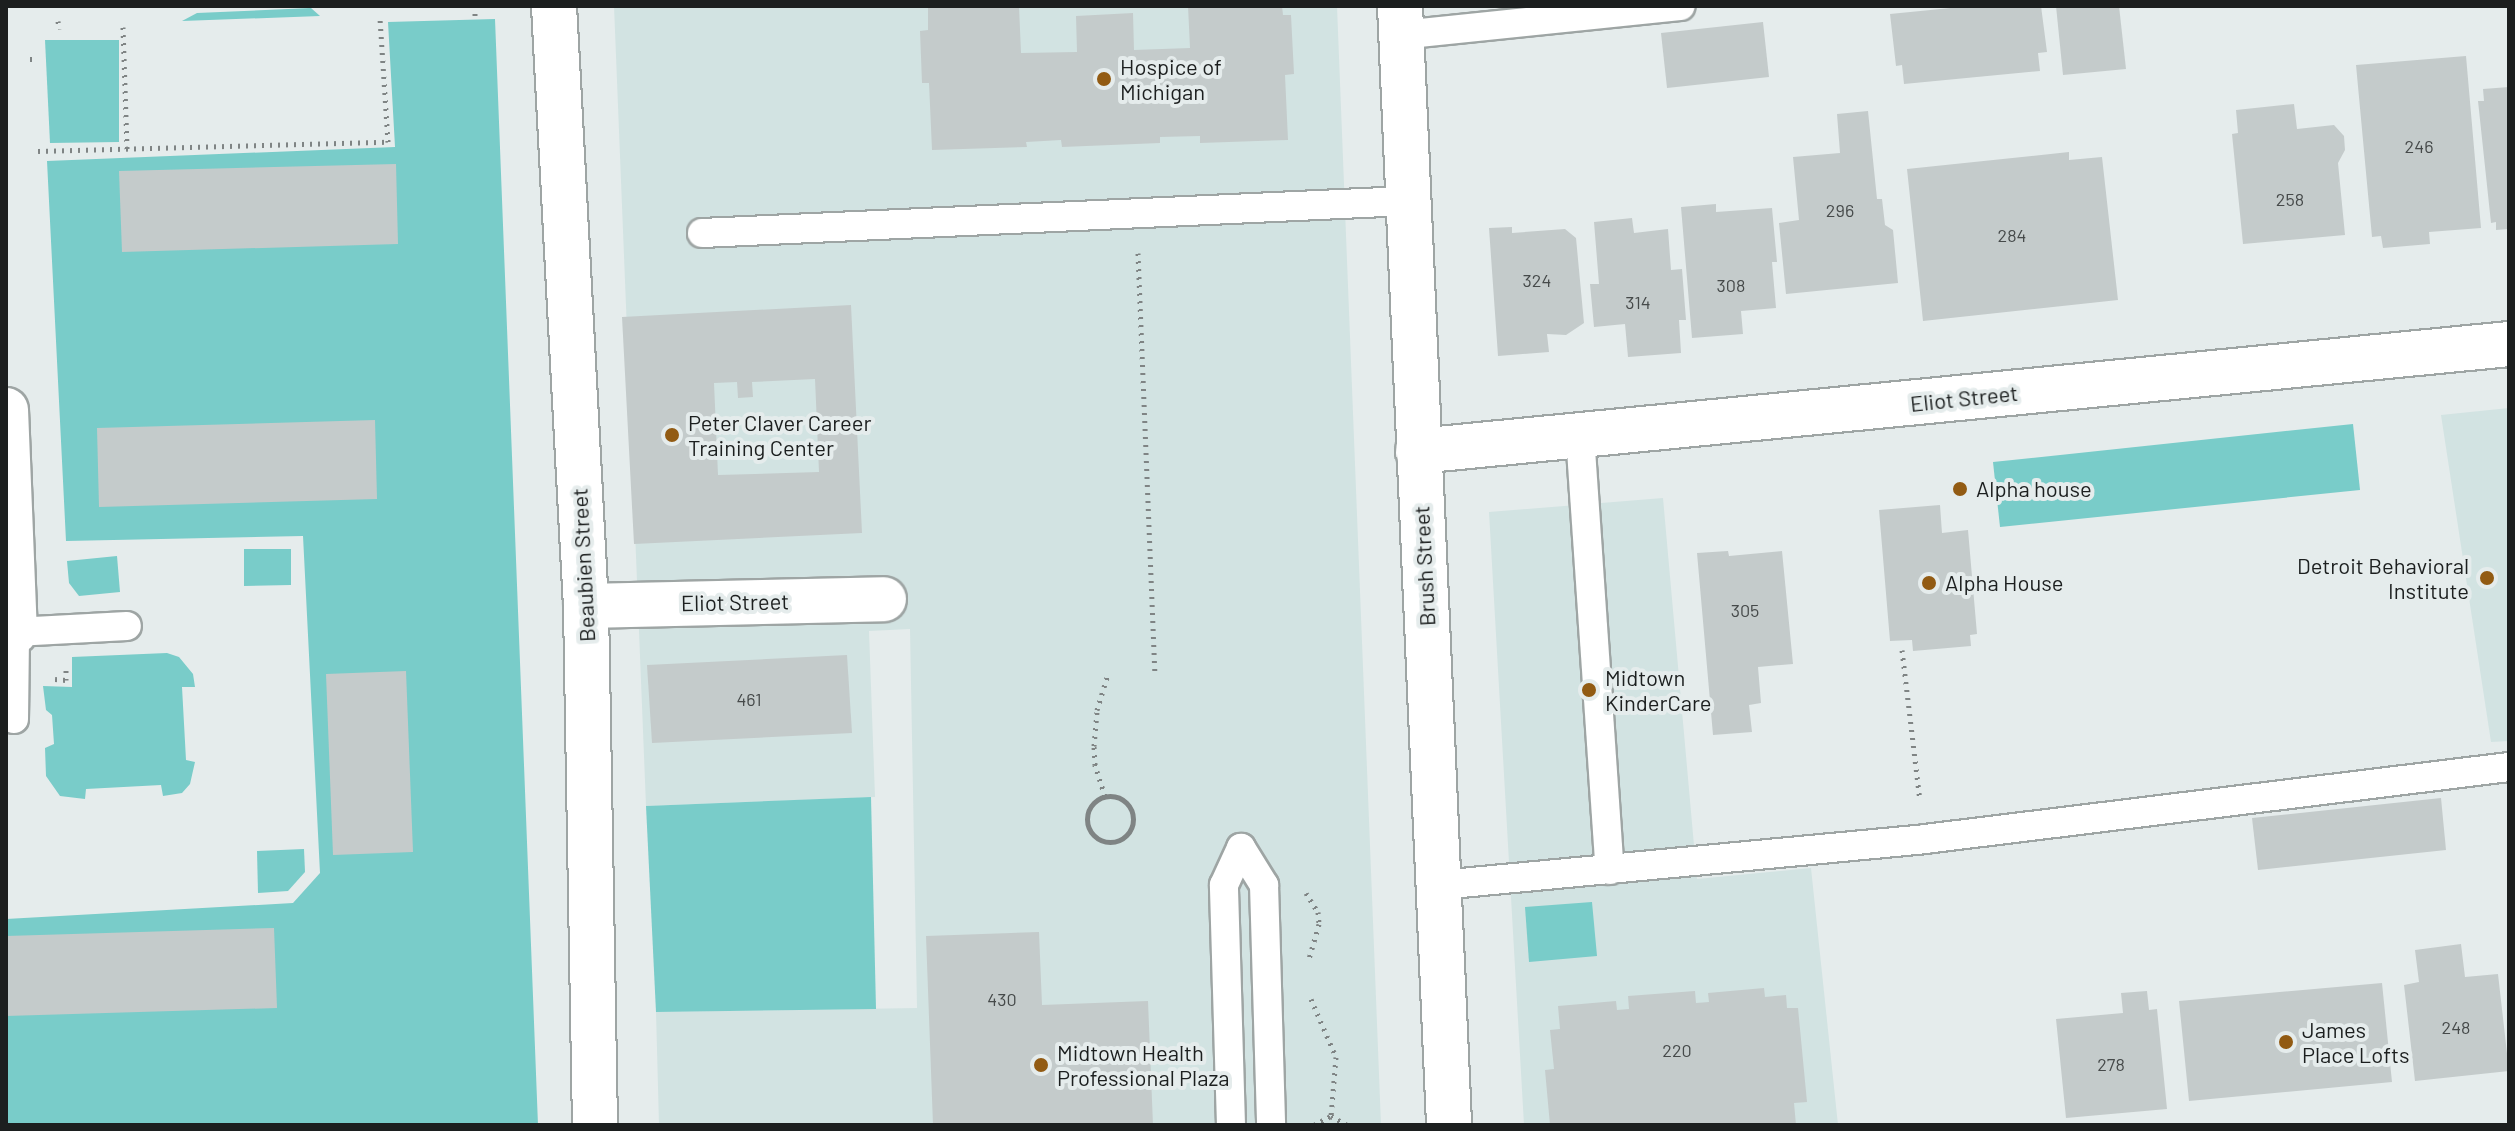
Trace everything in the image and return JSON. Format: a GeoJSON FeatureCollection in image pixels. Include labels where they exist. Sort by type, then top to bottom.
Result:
{"type":"FeatureCollection","features":[{"type":"Feature","properties":{"kind":"street","name":"Beaubien Street"},"geometry":{"type":"LineString","coordinates":[[554,6],[586,606],[595,1125]]}},
{"type":"Feature","properties":{"kind":"street","name":"Brush Street"},"geometry":{"type":"LineString","coordinates":[[1401,20],[1449,1125]]}},
{"type":"Feature","properties":{"kind":"street","name":"Eliot Street"},"geometry":{"type":"LineString","coordinates":[[1418,451],[2509,344]]}},
{"type":"Feature","properties":{"kind":"street"},"geometry":{"type":"LineString","coordinates":[[6,410],[10,632]]}},
{"type":"Feature","properties":{"kind":"street","name":"Eliot Street"},"geometry":{"type":"LineString","coordinates":[[586,606],[884,599]]}},
{"type":"Feature","properties":{"kind":"lane"},"geometry":{"type":"LineString","coordinates":[[1401,20],[1680,6]]}},
{"type":"Feature","properties":{"kind":"lane"},"geometry":{"type":"LineString","coordinates":[[702,233],[1136,216],[1408,201]]}},
{"type":"Feature","properties":{"kind":"lane"},"geometry":{"type":"LineString","coordinates":[[1580,435],[1610,870]]}},
{"type":"Feature","properties":{"kind":"lane"},"geometry":{"type":"LineString","coordinates":[[14,719],[10,632],[127,626]]}},
{"type":"Feature","properties":{"kind":"lane"},"geometry":{"type":"LineString","coordinates":[[1440,885],[1925,839],[2509,767]]}},
{"type":"Feature","properties":{"kind":"lane"},"geometry":{"type":"LineString","coordinates":[[1231,1125],[1224,885],[1241,848],[1264,885],[1271,1125]]}},
{"type":"Feature","properties":{"kind":"lane"},"geometry":{"type":"LineString","coordinates":[[1227,997],[1267,996]]}},
{"type":"Feature","properties":{"kind":"path"},"geometry":{"type":"LineString","coordinates":[[475,6],[475,16]]}},
{"type":"Feature","properties":{"kind":"path"},"geometry":{"type":"LineString","coordinates":[[38,151],[388,142],[380,19]]}},
{"type":"Feature","properties":{"kind":"path"},"geometry":{"type":"LineString","coordinates":[[58,21],[59,29]]}},
{"type":"Feature","properties":{"kind":"path"},"geometry":{"type":"LineString","coordinates":[[123,27],[127,149]]}},
{"type":"Feature","properties":{"kind":"path"},"geometry":{"type":"LineString","coordinates":[[30,59],[38,59]]}},
{"type":"Feature","properties":{"kind":"path"},"geometry":{"type":"LineString","coordinates":[[1136,216],[1155,672]]}},
{"type":"Feature","properties":{"kind":"path"},"geometry":{"type":"LineString","coordinates":[[1902,650],[1925,839]]}},
{"type":"Feature","properties":{"kind":"path"},"geometry":{"type":"LineString","coordinates":[[1105,796],[1095,765],[1094,746],[1097,710],[1108,674]]}},
{"type":"Feature","properties":{"kind":"path"},"geometry":{"type":"LineString","coordinates":[[1105,796],[1126,802],[1133,815],[1131,829],[1114,842],[1099,839],[1089,827],[1088,812],[1092,804],[1105,796]]}},
{"type":"Feature","properties":{"kind":"path"},"geometry":{"type":"LineString","coordinates":[[1314,1125],[1331,1116],[1347,1125]]}},
{"type":"Feature","properties":{"kind":"shaded area"},"geometry":{"type":"Polygon","coordinates":[[[614,6],[1337,6],[1381,1125],[659,1125],[656,1012],[917,1008],[910,629],[869,631],[875,797],[646,806],[614,6]]]}},
{"type":"Feature","properties":{"kind":"shaded area"},"geometry":{"type":"Polygon","coordinates":[[[311,8],[320,16],[182,21],[197,13],[311,8]]]}},
{"type":"Feature","properties":{"kind":"shaded area"},"geometry":{"type":"Polygon","coordinates":[[[495,19],[538,1125],[6,1125],[6,919],[293,903],[320,873],[303,536],[66,541],[47,161],[395,147],[388,22],[495,19]]]}},
{"type":"Feature","properties":{"kind":"shaded area"},"geometry":{"type":"Polygon","coordinates":[[[45,40],[119,40],[119,142],[50,143],[45,40]]]}},
{"type":"Feature","properties":{"kind":"shaded area","name":"Detroit Behavioral Institute"},"geometry":{"type":"Polygon","coordinates":[[[2509,408],[2509,741],[2491,742],[2441,415],[2509,408]]]}},
{"type":"Feature","properties":{"kind":"shaded area"},"geometry":{"type":"Polygon","coordinates":[[[2353,424],[2360,490],[2000,527],[1993,462],[2353,424]]]}},
{"type":"Feature","properties":{"kind":"shaded area","name":"Midtown KinderCare"},"geometry":{"type":"Polygon","coordinates":[[[1663,498],[1697,879],[1811,868],[1838,1125],[1524,1125],[1489,512],[1663,498]]]}},
{"type":"Feature","properties":{"kind":"shaded area"},"geometry":{"type":"Polygon","coordinates":[[[244,549],[291,549],[291,585],[244,586],[244,549]]]}},
{"type":"Feature","properties":{"kind":"shaded area"},"geometry":{"type":"Polygon","coordinates":[[[117,556],[120,592],[79,596],[69,583],[67,561],[117,556]]]}},
{"type":"Feature","properties":{"kind":"shaded area"},"geometry":{"type":"Polygon","coordinates":[[[167,653],[179,657],[193,674],[195,687],[182,687],[186,760],[195,762],[190,784],[182,793],[163,796],[161,785],[86,789],[85,799],[60,796],[46,776],[45,748],[54,744],[52,715],[46,710],[43,686],[72,687],[72,657],[167,653]]]}},
{"type":"Feature","properties":{"kind":"shaded area"},"geometry":{"type":"Polygon","coordinates":[[[871,797],[876,1009],[656,1012],[646,806],[871,797]]]}},
{"type":"Feature","properties":{"kind":"shaded area"},"geometry":{"type":"Polygon","coordinates":[[[304,849],[305,872],[288,891],[258,893],[257,851],[304,849]]]}},
{"type":"Feature","properties":{"kind":"shaded area"},"geometry":{"type":"Polygon","coordinates":[[[1592,902],[1597,956],[1529,962],[1525,907],[1592,902]]]}},
{"type":"Feature","properties":{"kind":"building","name":"Hospice of Michigan"},"geometry":{"type":"Polygon","coordinates":[[[928,6],[1019,6],[1021,53],[1077,52],[1076,16],[1133,13],[1134,50],[1190,48],[1188,6],[1282,6],[1283,15],[1291,15],[1294,74],[1285,75],[1288,140],[1200,143],[1200,136],[1160,137],[1160,143],[1062,147],[1061,140],[1026,142],[1027,147],[932,150],[929,83],[922,83],[920,31],[928,30],[928,6]]]}},
{"type":"Feature","properties":{"kind":"building"},"geometry":{"type":"Polygon","coordinates":[[[1971,6],[2041,6],[2047,52],[2038,53],[2040,71],[1904,84],[1902,65],[1896,66],[1890,14],[1971,6]]]}},
{"type":"Feature","properties":{"kind":"building"},"geometry":{"type":"Polygon","coordinates":[[[2056,6],[2119,6],[2126,69],[2063,75],[2056,6]]]}},
{"type":"Feature","properties":{"kind":"building"},"geometry":{"type":"Polygon","coordinates":[[[1763,22],[1769,77],[1667,88],[1661,33],[1763,22]]]}},
{"type":"Feature","properties":{"kind":"building"},"geometry":{"type":"Polygon","coordinates":[[[2466,56],[2481,228],[2429,232],[2430,244],[2383,248],[2381,236],[2372,237],[2356,65],[2466,56]]]}},
{"type":"Feature","properties":{"kind":"building"},"geometry":{"type":"Polygon","coordinates":[[[2509,87],[2509,229],[2496,230],[2496,222],[2491,223],[2478,101],[2484,101],[2483,89],[2509,87]]]}},
{"type":"Feature","properties":{"kind":"building"},"geometry":{"type":"Polygon","coordinates":[[[2294,104],[2297,129],[2334,125],[2344,136],[2345,150],[2338,163],[2345,235],[2243,244],[2232,134],[2238,133],[2236,110],[2294,104]]]}},
{"type":"Feature","properties":{"kind":"building"},"geometry":{"type":"Polygon","coordinates":[[[1868,111],[1877,199],[1882,199],[1885,225],[1893,230],[1898,283],[1786,294],[1779,223],[1799,220],[1793,157],[1840,153],[1837,114],[1868,111]]]}},
{"type":"Feature","properties":{"kind":"building"},"geometry":{"type":"Polygon","coordinates":[[[2069,152],[2069,160],[2102,157],[2118,300],[1923,321],[1907,169],[2069,152]]]}},
{"type":"Feature","properties":{"kind":"building"},"geometry":{"type":"Polygon","coordinates":[[[396,164],[398,244],[122,252],[119,171],[396,164]]]}},
{"type":"Feature","properties":{"kind":"building"},"geometry":{"type":"Polygon","coordinates":[[[1716,204],[1716,212],[1772,208],[1777,262],[1772,262],[1776,308],[1741,311],[1743,334],[1692,338],[1681,207],[1716,204]]]}},
{"type":"Feature","properties":{"kind":"building"},"geometry":{"type":"Polygon","coordinates":[[[1632,218],[1634,233],[1668,229],[1671,270],[1682,269],[1686,320],[1679,320],[1681,353],[1628,357],[1625,324],[1594,327],[1590,284],[1599,284],[1594,222],[1632,218]]]}},
{"type":"Feature","properties":{"kind":"building"},"geometry":{"type":"Polygon","coordinates":[[[1512,227],[1512,233],[1565,229],[1576,238],[1584,323],[1566,335],[1547,334],[1549,352],[1498,356],[1489,228],[1512,227]]]}},
{"type":"Feature","properties":{"kind":"building","name":"Peter Claver Career Training Center"},"geometry":{"type":"Polygon","coordinates":[[[851,305],[862,533],[634,544],[622,317],[851,305]],[[815,379],[752,382],[753,397],[738,398],[737,382],[714,383],[718,475],[819,472],[815,379]]]}},
{"type":"Feature","properties":{"kind":"building"},"geometry":{"type":"Polygon","coordinates":[[[375,420],[377,499],[99,507],[97,428],[375,420]]]}},
{"type":"Feature","properties":{"kind":"building","name":"Alpha House"},"geometry":{"type":"Polygon","coordinates":[[[1940,505],[1942,533],[1968,530],[1977,634],[1970,635],[1971,646],[1913,651],[1912,640],[1890,641],[1879,510],[1940,505]]]}},
{"type":"Feature","properties":{"kind":"building"},"geometry":{"type":"Polygon","coordinates":[[[1728,551],[1729,556],[1782,551],[1793,664],[1758,667],[1761,703],[1749,705],[1752,732],[1713,735],[1697,553],[1728,551]]]}},
{"type":"Feature","properties":{"kind":"building"},"geometry":{"type":"Polygon","coordinates":[[[847,655],[852,733],[652,743],[647,665],[847,655]]]}},
{"type":"Feature","properties":{"kind":"building"},"geometry":{"type":"Polygon","coordinates":[[[406,671],[413,852],[333,855],[326,674],[406,671]]]}},
{"type":"Feature","properties":{"kind":"building"},"geometry":{"type":"Polygon","coordinates":[[[2441,798],[2446,850],[2258,870],[2252,818],[2441,798]]]}},
{"type":"Feature","properties":{"kind":"building"},"geometry":{"type":"Polygon","coordinates":[[[274,928],[277,1008],[6,1016],[6,936],[274,928]]]}},
{"type":"Feature","properties":{"kind":"building","name":"Midtown Health Professional Plaza"},"geometry":{"type":"Polygon","coordinates":[[[1039,932],[1042,1005],[1148,1001],[1153,1125],[933,1125],[926,936],[1039,932]]]}},
{"type":"Feature","properties":{"kind":"building"},"geometry":{"type":"Polygon","coordinates":[[[2461,944],[2465,977],[2498,974],[2509,1071],[2415,1081],[2404,985],[2419,982],[2415,950],[2461,944]]]}},
{"type":"Feature","properties":{"kind":"building","name":"James Place Lofts"},"geometry":{"type":"Polygon","coordinates":[[[2382,983],[2392,1082],[2189,1101],[2179,1001],[2382,983]]]}},
{"type":"Feature","properties":{"kind":"building"},"geometry":{"type":"Polygon","coordinates":[[[1764,988],[1765,997],[1786,995],[1787,1008],[1798,1008],[1807,1102],[1794,1103],[1796,1125],[1550,1125],[1545,1070],[1554,1069],[1550,1030],[1560,1029],[1558,1006],[1616,1001],[1617,1010],[1629,1009],[1628,996],[1695,991],[1696,1003],[1709,1002],[1708,993],[1764,988]]]}},
{"type":"Feature","properties":{"kind":"building"},"geometry":{"type":"Polygon","coordinates":[[[2147,991],[2149,1010],[2157,1009],[2167,1109],[2066,1118],[2056,1019],[2123,1013],[2121,993],[2147,991]]]}},
{"type":"Feature","properties":{"kind":"place","name":"Hospice of Michigan"},"geometry":{"type":"Point","coordinates":[1104,79]}},
{"type":"Feature","properties":{"kind":"place","name":"Peter Claver Career Training Center"},"geometry":{"type":"Point","coordinates":[672,435]}},
{"type":"Feature","properties":{"kind":"place","name":"Alpha house"},"geometry":{"type":"Point","coordinates":[1960,489]}},
{"type":"Feature","properties":{"kind":"place","name":"Detroit Behavioral Institute"},"geometry":{"type":"Point","coordinates":[2487,578]}},
{"type":"Feature","properties":{"kind":"place","name":"Alpha House"},"geometry":{"type":"Point","coordinates":[1929,583]}},
{"type":"Feature","properties":{"kind":"place","name":"Midtown KinderCare"},"geometry":{"type":"Point","coordinates":[1589,690]}},
{"type":"Feature","properties":{"kind":"place","name":"James Place Lofts"},"geometry":{"type":"Point","coordinates":[2286,1042]}},
{"type":"Feature","properties":{"kind":"place","name":"Midtown Health Professional Plaza"},"geometry":{"type":"Point","coordinates":[1041,1065]}}]}
